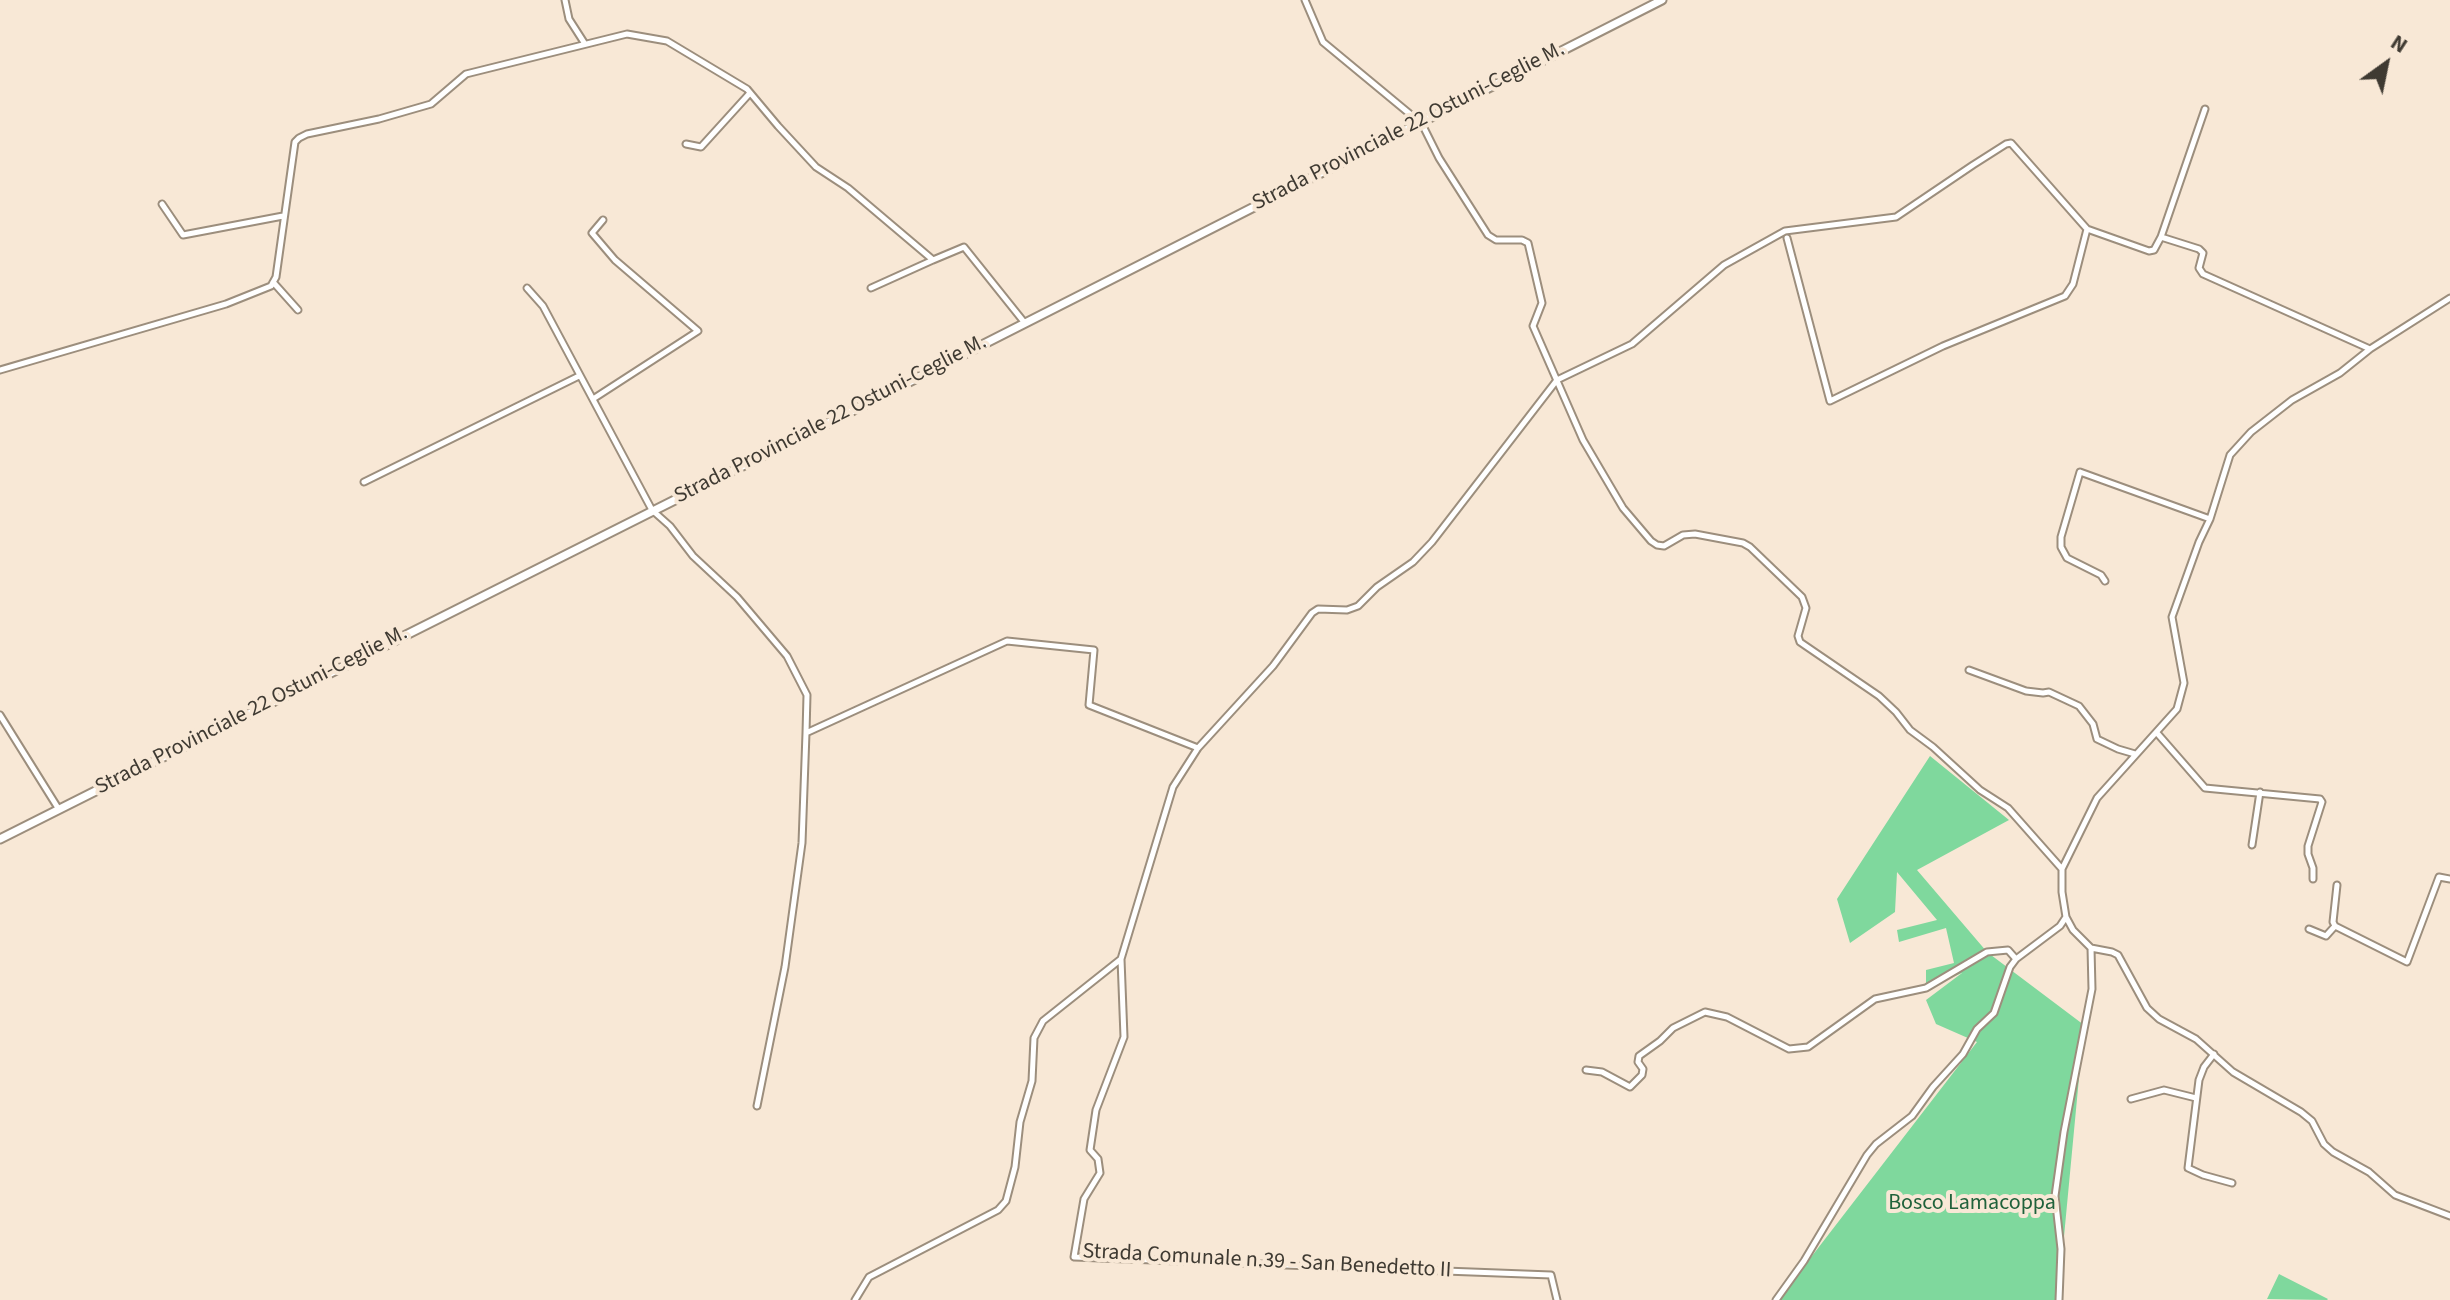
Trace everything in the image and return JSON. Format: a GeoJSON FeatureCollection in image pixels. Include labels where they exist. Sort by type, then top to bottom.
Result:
{"type":"FeatureCollection","features":[{"type":"Feature","properties":{"kind":"main road","name":"Strada Provinciale 22 Ostuni-Ceglie M."},"geometry":{"type":"LineString","coordinates":[[0,839],[1662,0]]}},
{"type":"Feature","properties":{"kind":"street"},"geometry":{"type":"LineString","coordinates":[[565,0],[569,19],[585,44]]}},
{"type":"Feature","properties":{"kind":"street"},"geometry":{"type":"LineString","coordinates":[[1305,0],[1323,42],[1420,122],[1488,235],[1496,240],[1522,240],[1528,243],[1542,303],[1533,326],[1583,440],[1623,508],[1651,541],[1664,546],[1683,535],[1695,534],[1750,547],[1802,597],[1806,608],[1798,636],[1800,642],[1879,696],[1910,730],[1980,790],[2008,808],[2062,869]]}},
{"type":"Feature","properties":{"kind":"street"},"geometry":{"type":"LineString","coordinates":[[0,370],[226,304],[271,286],[276,277],[295,142],[299,138],[431,104],[466,74],[627,34],[667,41],[750,93],[816,167],[848,188],[933,260]]}},
{"type":"Feature","properties":{"kind":"street"},"geometry":{"type":"LineString","coordinates":[[686,144],[701,147],[750,93]]}},
{"type":"Feature","properties":{"kind":"street"},"geometry":{"type":"LineString","coordinates":[[855,1300],[869,1277],[998,1210],[1006,1201],[1015,1167],[1020,1122],[1032,1081],[1034,1038],[1043,1021],[1121,959],[1173,787],[1198,748],[1273,666],[1312,613],[1318,609],[1347,610],[1358,606],[1377,587],[1413,562],[1432,542],[1557,380],[1632,344],[1724,265],[1785,231],[1896,217],[2006,144],[2011,143],[2087,229],[2149,251],[2154,250],[2205,109]]}},
{"type":"Feature","properties":{"kind":"street"},"geometry":{"type":"LineString","coordinates":[[162,204],[183,235],[283,216]]}},
{"type":"Feature","properties":{"kind":"street"},"geometry":{"type":"LineString","coordinates":[[593,399],[698,331],[615,260],[592,233],[603,220]]}},
{"type":"Feature","properties":{"kind":"street"},"geometry":{"type":"LineString","coordinates":[[1787,238],[1830,401],[1943,346],[2065,296],[2073,284],[2087,229]]}},
{"type":"Feature","properties":{"kind":"street"},"geometry":{"type":"LineString","coordinates":[[2161,237],[2201,251],[2203,256],[2199,268],[2203,274],[2370,349]]}},
{"type":"Feature","properties":{"kind":"street"},"geometry":{"type":"LineString","coordinates":[[871,288],[964,247],[1024,322]]}},
{"type":"Feature","properties":{"kind":"street"},"geometry":{"type":"LineString","coordinates":[[273,282],[298,310]]}},
{"type":"Feature","properties":{"kind":"street"},"geometry":{"type":"LineString","coordinates":[[527,288],[543,306],[652,510],[670,526],[693,556],[737,597],[787,656],[807,695],[802,843],[785,967],[757,1106]]}},
{"type":"Feature","properties":{"kind":"street"},"geometry":{"type":"LineString","coordinates":[[2450,298],[2370,349],[2340,373],[2292,400],[2236,447],[2224,468],[2210,519],[2172,617],[2184,683],[2182,697],[2177,709],[2157,733],[2097,798],[2062,869],[2066,917],[2073,930],[2091,948],[2118,955],[2147,1008],[2159,1019],[2196,1039],[2233,1072],[2301,1112],[2312,1121],[2324,1144],[2333,1152],[2369,1172],[2395,1195],[2450,1216]]}},
{"type":"Feature","properties":{"kind":"street"},"geometry":{"type":"LineString","coordinates":[[364,482],[579,376]]}},
{"type":"Feature","properties":{"kind":"street"},"geometry":{"type":"LineString","coordinates":[[2105,581],[2101,575],[2067,558],[2061,547],[2061,537],[2080,472],[2210,519]]}},
{"type":"Feature","properties":{"kind":"street"},"geometry":{"type":"LineString","coordinates":[[806,733],[1007,641],[1094,650],[1089,705],[1198,748]]}},
{"type":"Feature","properties":{"kind":"street"},"geometry":{"type":"LineString","coordinates":[[1969,670],[2026,691],[2049,692],[2079,706],[2093,724],[2097,739],[2136,754]]}},
{"type":"Feature","properties":{"kind":"street"},"geometry":{"type":"LineString","coordinates":[[0,715],[58,808]]}},
{"type":"Feature","properties":{"kind":"street"},"geometry":{"type":"LineString","coordinates":[[2157,733],[2205,788],[2320,799],[2322,802],[2308,846],[2313,879]]}},
{"type":"Feature","properties":{"kind":"street"},"geometry":{"type":"LineString","coordinates":[[2252,845],[2260,792]]}},
{"type":"Feature","properties":{"kind":"street"},"geometry":{"type":"LineString","coordinates":[[2337,885],[2335,926],[2407,962],[2439,877],[2450,879]]}},
{"type":"Feature","properties":{"kind":"street"},"geometry":{"type":"LineString","coordinates":[[1776,1300],[1804,1261],[1867,1155],[1876,1144],[1912,1116],[1963,1054],[1977,1029],[1994,1013],[2010,967],[2016,959],[2060,926],[2066,917]]}},
{"type":"Feature","properties":{"kind":"street"},"geometry":{"type":"LineString","coordinates":[[2309,929],[2326,936],[2335,926]]}},
{"type":"Feature","properties":{"kind":"street"},"geometry":{"type":"LineString","coordinates":[[2059,1300],[2061,1249],[2055,1196],[2064,1132],[2092,989],[2091,948]]}},
{"type":"Feature","properties":{"kind":"street"},"geometry":{"type":"LineString","coordinates":[[1586,1070],[1602,1072],[1630,1087],[1642,1075],[1639,1056],[1673,1028],[1705,1012],[1727,1017],[1789,1049],[1808,1047],[1875,999],[1926,988],[1987,952],[2008,950],[2016,959]]}},
{"type":"Feature","properties":{"kind":"street","name":"Strada Comunale n.39 - San Benedetto II"},"geometry":{"type":"LineString","coordinates":[[1121,959],[1124,1037],[1096,1110],[1090,1150],[1098,1159],[1100,1173],[1084,1199],[1074,1257],[1551,1275],[1557,1300]]}},
{"type":"Feature","properties":{"kind":"street"},"geometry":{"type":"LineString","coordinates":[[2214,1054],[2204,1067],[2196,1098],[2188,1168],[2232,1183]]}},
{"type":"Feature","properties":{"kind":"street"},"geometry":{"type":"LineString","coordinates":[[2131,1099],[2164,1090],[2196,1098]]}},
{"type":"Feature","properties":{"kind":"green space","name":"Bosco Lamacoppa"},"geometry":{"type":"Polygon","coordinates":[[[1930,756],[2009,820],[1917,870],[1987,952],[2084,1025],[2058,1300],[1778,1300],[1977,1042],[1936,1024],[1926,1000],[1962,973],[1926,988],[1926,970],[1954,963],[1946,928],[1899,942],[1897,930],[1937,920],[1897,872],[1895,912],[1850,943],[1837,899],[1930,756]]]}},
{"type":"Feature","properties":{"kind":"green space"},"geometry":{"type":"Polygon","coordinates":[[[2279,1274],[2328,1299],[2267,1299],[2279,1274]]]}}]}
